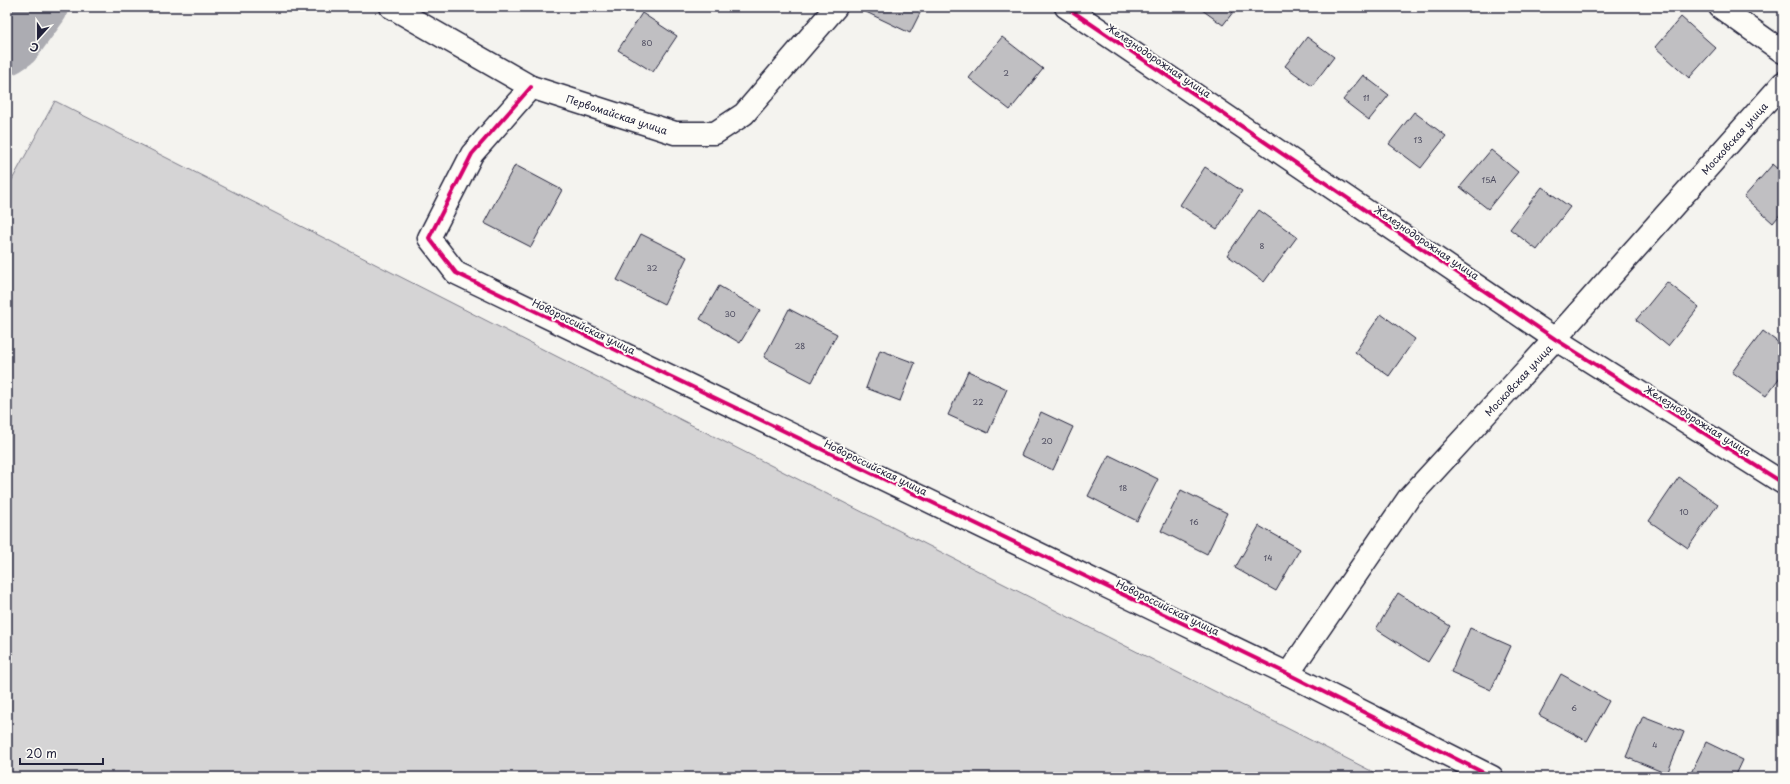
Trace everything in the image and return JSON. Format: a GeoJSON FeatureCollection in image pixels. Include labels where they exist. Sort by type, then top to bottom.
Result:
{"type":"FeatureCollection","features":[{"type":"Feature","properties":{"kind":"street","name":"Первомайская улица"},"geometry":{"type":"LineString","coordinates":[[391,7],[531,86],[675,133],[715,133],[744,114],[836,7]]}},
{"type":"Feature","properties":{"kind":"street","name":"Железнодорожная улица"},"geometry":{"type":"LineString","coordinates":[[1066,7],[1555,339],[1783,483]]}},
{"type":"Feature","properties":{"kind":"street"},"geometry":{"type":"LineString","coordinates":[[1720,7],[1783,52]]}},
{"type":"Feature","properties":{"kind":"street","name":"Московская улица"},"geometry":{"type":"LineString","coordinates":[[1288,674],[1408,500],[1555,339],[1783,82]]}},
{"type":"Feature","properties":{"kind":"street","name":"Новороссийская улица"},"geometry":{"type":"LineString","coordinates":[[531,86],[472,154],[429,238],[456,273],[1288,674],[1492,777]]}},
{"type":"Feature","properties":{"kind":"shaded area"},"geometry":{"type":"Polygon","coordinates":[[[55,101],[1383,777],[7,777],[7,189],[55,101]]]}},
{"type":"Feature","properties":{"kind":"building"},"geometry":{"type":"Polygon","coordinates":[[[869,7],[923,7],[910,33],[866,12],[869,7]]]}},
{"type":"Feature","properties":{"kind":"building"},"geometry":{"type":"Polygon","coordinates":[[[1198,7],[1237,7],[1223,25],[1198,7]]]}},
{"type":"Feature","properties":{"kind":"building"},"geometry":{"type":"Polygon","coordinates":[[[642,13],[677,36],[653,72],[618,50],[642,13]]]}},
{"type":"Feature","properties":{"kind":"building"},"geometry":{"type":"Polygon","coordinates":[[[1681,17],[1716,48],[1689,78],[1655,47],[1681,17]]]}},
{"type":"Feature","properties":{"kind":"building"},"geometry":{"type":"Polygon","coordinates":[[[1002,37],[1043,69],[1010,110],[969,78],[1002,37]]]}},
{"type":"Feature","properties":{"kind":"building"},"geometry":{"type":"Polygon","coordinates":[[[1307,37],[1334,57],[1312,86],[1285,66],[1307,37]]]}},
{"type":"Feature","properties":{"kind":"building"},"geometry":{"type":"Polygon","coordinates":[[[1363,75],[1389,95],[1369,120],[1343,100],[1363,75]]]}},
{"type":"Feature","properties":{"kind":"building"},"geometry":{"type":"Polygon","coordinates":[[[1414,112],[1446,136],[1421,168],[1389,144],[1414,112]]]}},
{"type":"Feature","properties":{"kind":"building"},"geometry":{"type":"Polygon","coordinates":[[[1491,150],[1518,172],[1488,209],[1460,187],[1491,150]]]}},
{"type":"Feature","properties":{"kind":"building"},"geometry":{"type":"Polygon","coordinates":[[[1773,164],[1783,173],[1783,211],[1773,223],[1744,197],[1773,164]]]}},
{"type":"Feature","properties":{"kind":"building"},"geometry":{"type":"Polygon","coordinates":[[[515,165],[562,190],[531,247],[484,223],[515,165]]]}},
{"type":"Feature","properties":{"kind":"building"},"geometry":{"type":"Polygon","coordinates":[[[1205,167],[1242,191],[1217,229],[1180,205],[1205,167]]]}},
{"type":"Feature","properties":{"kind":"building"},"geometry":{"type":"Polygon","coordinates":[[[1542,187],[1570,207],[1537,250],[1510,229],[1542,187]]]}},
{"type":"Feature","properties":{"kind":"building"},"geometry":{"type":"Polygon","coordinates":[[[1259,210],[1297,237],[1264,282],[1227,255],[1259,210]]]}},
{"type":"Feature","properties":{"kind":"building"},"geometry":{"type":"Polygon","coordinates":[[[641,234],[687,257],[664,304],[617,280],[641,234]]]}},
{"type":"Feature","properties":{"kind":"building"},"geometry":{"type":"Polygon","coordinates":[[[1667,282],[1699,307],[1668,346],[1636,320],[1667,282]]]}},
{"type":"Feature","properties":{"kind":"building"},"geometry":{"type":"Polygon","coordinates":[[[719,286],[760,310],[740,343],[700,319],[719,286]]]}},
{"type":"Feature","properties":{"kind":"building"},"geometry":{"type":"Polygon","coordinates":[[[789,309],[837,334],[812,382],[764,357],[789,309]]]}},
{"type":"Feature","properties":{"kind":"building"},"geometry":{"type":"Polygon","coordinates":[[[1381,314],[1415,339],[1389,376],[1355,352],[1381,314]]]}},
{"type":"Feature","properties":{"kind":"building"},"geometry":{"type":"Polygon","coordinates":[[[1763,331],[1783,346],[1783,373],[1766,396],[1732,372],[1763,331]]]}},
{"type":"Feature","properties":{"kind":"building"},"geometry":{"type":"Polygon","coordinates":[[[880,350],[915,363],[900,401],[866,388],[880,350]]]}},
{"type":"Feature","properties":{"kind":"building"},"geometry":{"type":"Polygon","coordinates":[[[968,371],[1007,389],[988,433],[948,415],[968,371]]]}},
{"type":"Feature","properties":{"kind":"building"},"geometry":{"type":"Polygon","coordinates":[[[1041,412],[1073,427],[1053,470],[1021,455],[1041,412]]]}},
{"type":"Feature","properties":{"kind":"building"},"geometry":{"type":"Polygon","coordinates":[[[1109,455],[1158,479],[1137,521],[1088,496],[1109,455]]]}},
{"type":"Feature","properties":{"kind":"building"},"geometry":{"type":"Polygon","coordinates":[[[1679,477],[1718,504],[1688,548],[1649,521],[1679,477]]]}},
{"type":"Feature","properties":{"kind":"building"},"geometry":{"type":"Polygon","coordinates":[[[1181,490],[1227,513],[1207,554],[1161,531],[1181,490]]]}},
{"type":"Feature","properties":{"kind":"building"},"geometry":{"type":"Polygon","coordinates":[[[1259,526],[1300,549],[1276,591],[1235,568],[1259,526]]]}},
{"type":"Feature","properties":{"kind":"building"},"geometry":{"type":"Polygon","coordinates":[[[1398,593],[1450,626],[1428,662],[1376,629],[1398,593]]]}},
{"type":"Feature","properties":{"kind":"building"},"geometry":{"type":"Polygon","coordinates":[[[1470,628],[1511,646],[1491,690],[1451,672],[1470,628]]]}},
{"type":"Feature","properties":{"kind":"building"},"geometry":{"type":"Polygon","coordinates":[[[1561,674],[1609,701],[1587,741],[1539,715],[1561,674]]]}},
{"type":"Feature","properties":{"kind":"building"},"geometry":{"type":"Polygon","coordinates":[[[1643,716],[1684,732],[1667,774],[1626,757],[1643,716]]]}},
{"type":"Feature","properties":{"kind":"building"},"geometry":{"type":"Polygon","coordinates":[[[1706,742],[1743,760],[1735,777],[1689,777],[1706,742]]]}},
{"type":"Feature","properties":{"kind":"waterway"},"geometry":{"type":"LineString","coordinates":[[7,50],[16,44],[43,7]]}},
{"type":"Feature","properties":{"kind":"cycle path"},"geometry":{"type":"LineString","coordinates":[[1066,7],[1555,339],[1783,483]]}},
{"type":"Feature","properties":{"kind":"cycle path"},"geometry":{"type":"LineString","coordinates":[[531,87],[472,154],[429,238],[456,273],[1288,674],[1492,777]]}}]}
